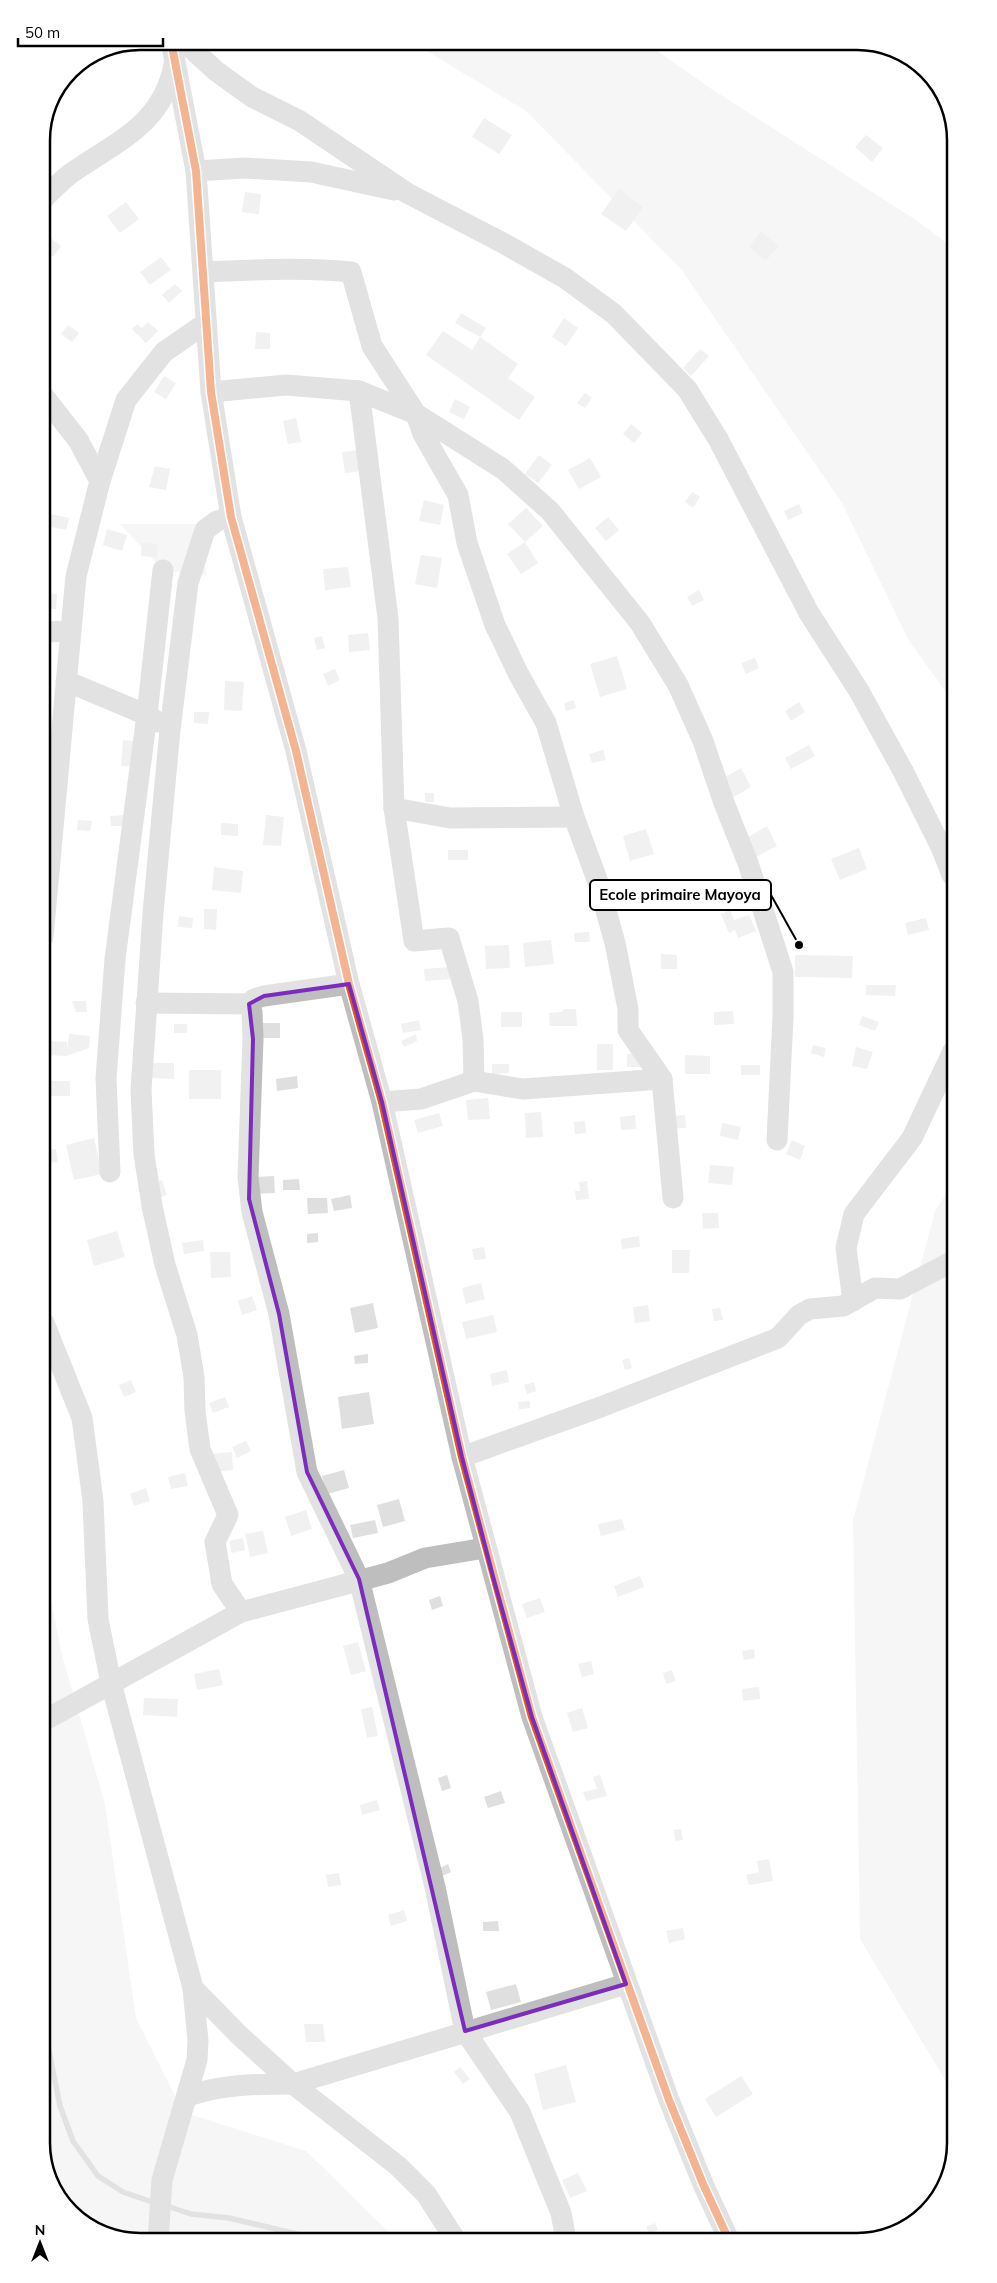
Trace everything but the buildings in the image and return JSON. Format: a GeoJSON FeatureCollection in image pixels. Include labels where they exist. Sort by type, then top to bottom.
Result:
{"type":"FeatureCollection","features":[{"type":"Feature","properties":{"kind":"street"},"geometry":{"type":"LineString","coordinates":[[50,193],[68,176],[139,128],[161,103],[170,82],[175,50]]}},
{"type":"Feature","properties":{"kind":"street"},"geometry":{"type":"LineString","coordinates":[[176,50],[196,171],[211,392],[231,517],[296,751],[349,984],[382,1102],[462,1457],[532,1717],[668,2100],[726,2233]]}},
{"type":"Feature","properties":{"kind":"street"},"geometry":{"type":"LineString","coordinates":[[181,50],[216,71],[252,97],[300,121],[407,192],[564,278],[614,314],[687,389],[718,439],[809,613],[859,691],[907,780],[947,863]]}},
{"type":"Feature","properties":{"kind":"street"},"geometry":{"type":"LineString","coordinates":[[196,171],[245,168],[311,172],[407,192]]}},
{"type":"Feature","properties":{"kind":"street"},"geometry":{"type":"LineString","coordinates":[[204,272],[256,269],[327,269],[352,272],[372,346],[416,414],[424,434],[458,495],[467,543],[494,625],[546,723],[574,818],[598,882],[615,943],[628,1008],[628,1030],[662,1079],[673,1198]]}},
{"type":"Feature","properties":{"kind":"street"},"geometry":{"type":"LineString","coordinates":[[50,797],[66,681],[76,576],[100,481],[126,400],[164,352],[206,324]]}},
{"type":"Feature","properties":{"kind":"street"},"geometry":{"type":"LineString","coordinates":[[211,392],[286,384],[359,391],[416,414],[503,470],[550,511],[640,623],[678,685],[703,741],[724,803],[748,862],[783,972],[783,1017],[777,1140]]}},
{"type":"Feature","properties":{"kind":"street"},"geometry":{"type":"LineString","coordinates":[[359,391],[388,618],[394,808],[414,941],[449,938],[464,982],[473,1039],[474,1081]]}},
{"type":"Feature","properties":{"kind":"street"},"geometry":{"type":"LineString","coordinates":[[50,404],[78,440],[100,481]]}},
{"type":"Feature","properties":{"kind":"street"},"geometry":{"type":"LineString","coordinates":[[231,517],[217,521],[205,530],[188,583],[170,730],[146,1003],[141,1090],[144,1154],[152,1206],[165,1265],[186,1335],[194,1377],[195,1411],[200,1449],[228,1516],[215,1542],[222,1584],[241,1612]]}},
{"type":"Feature","properties":{"kind":"street"},"geometry":{"type":"LineString","coordinates":[[110,1172],[106,1078],[114,959],[147,715],[163,570]]}},
{"type":"Feature","properties":{"kind":"street"},"geometry":{"type":"LineString","coordinates":[[50,632],[70,631]]}},
{"type":"Feature","properties":{"kind":"street"},"geometry":{"type":"LineString","coordinates":[[66,681],[147,715],[170,730]]}},
{"type":"Feature","properties":{"kind":"street"},"geometry":{"type":"LineString","coordinates":[[394,808],[450,818],[574,818]]}},
{"type":"Feature","properties":{"kind":"street"},"geometry":{"type":"LineString","coordinates":[[250,1004],[254,999],[264,996],[349,984]]}},
{"type":"Feature","properties":{"kind":"street"},"geometry":{"type":"LineString","coordinates":[[146,1003],[250,1004]]}},
{"type":"Feature","properties":{"kind":"street"},"geometry":{"type":"LineString","coordinates":[[250,1004],[253,1039],[248,1177],[250,1199],[278,1314],[307,1472],[359,1580],[435,1887],[465,2031],[520,2112],[561,2213],[565,2233]]}},
{"type":"Feature","properties":{"kind":"street"},"geometry":{"type":"LineString","coordinates":[[852,1301],[846,1248],[854,1214],[912,1138],[947,1064]]}},
{"type":"Feature","properties":{"kind":"street"},"geometry":{"type":"LineString","coordinates":[[382,1102],[421,1099],[474,1081],[523,1089],[662,1079]]}},
{"type":"Feature","properties":{"kind":"street"},"geometry":{"type":"LineString","coordinates":[[462,1457],[562,1421],[778,1338],[799,1315],[810,1309],[844,1306],[876,1288],[900,1289],[947,1265]]}},
{"type":"Feature","properties":{"kind":"street"},"geometry":{"type":"LineString","coordinates":[[50,1338],[82,1418],[89,1457],[93,1501],[98,1619],[111,1683],[193,1988],[198,2041],[197,2060],[162,2180],[158,2233]]}},
{"type":"Feature","properties":{"kind":"street"},"geometry":{"type":"LineString","coordinates":[[50,1717],[241,1612],[388,1573],[425,1558],[486,1548]]}},
{"type":"Feature","properties":{"kind":"street"},"geometry":{"type":"LineString","coordinates":[[188,2096],[214,2089],[248,2084],[293,2084],[626,1984]]}},
{"type":"Feature","properties":{"kind":"street"},"geometry":{"type":"LineString","coordinates":[[193,1988],[239,2035],[293,2084],[398,2166],[426,2194],[451,2233]]}},
{"type":"Feature","properties":{"kind":"highlighted area"},"geometry":{"type":"Polygon","coordinates":[[[349,984],[382,1102],[462,1457],[494,1580],[532,1717],[626,1984],[465,2031],[359,1579],[307,1472],[279,1314],[249,1199],[253,1039],[249,1004],[264,996],[349,984]]]}},
{"type":"Feature","properties":{"kind":"shaded area"},"geometry":{"type":"Polygon","coordinates":[[[425,50],[656,50],[710,88],[913,218],[947,243],[947,693],[909,641],[842,503],[681,269],[526,111],[425,50]]]}},
{"type":"Feature","properties":{"kind":"shaded area"},"geometry":{"type":"Polygon","coordinates":[[[120,524],[196,524],[207,576],[163,570],[120,524]]]}},
{"type":"Feature","properties":{"kind":"shaded area"},"geometry":{"type":"Polygon","coordinates":[[[947,1192],[947,2083],[860,1939],[853,1520],[935,1211],[947,1192]]]}},
{"type":"Feature","properties":{"kind":"shaded area"},"geometry":{"type":"Polygon","coordinates":[[[50,1596],[62,1655],[105,1804],[136,2018],[183,2112],[306,2151],[390,2233],[134,2233],[111,2228],[95,2221],[72,2202],[59,2183],[53,2167],[50,2143],[50,1596]]]}},
{"type":"Feature","properties":{"kind":"waterway"},"geometry":{"type":"LineString","coordinates":[[50,2056],[60,2106],[73,2141],[98,2176],[123,2192],[155,2203]]}},
{"type":"Feature","properties":{"kind":"waterway"},"geometry":{"type":"LineString","coordinates":[[164,2205],[191,2214],[229,2218],[292,2233]]}},
{"type":"Feature","properties":{"kind":"cycle path"},"geometry":{"type":"LineString","coordinates":[[173,50],[196,171],[211,392],[231,517],[296,751],[349,984],[382,1102],[462,1457],[532,1717],[669,2100],[703,2184],[726,2233]]}},
{"type":"Feature","properties":{"kind":"place","name":"Ecole primaire Mayoya"},"geometry":{"type":"Point","coordinates":[799,945]}}]}
